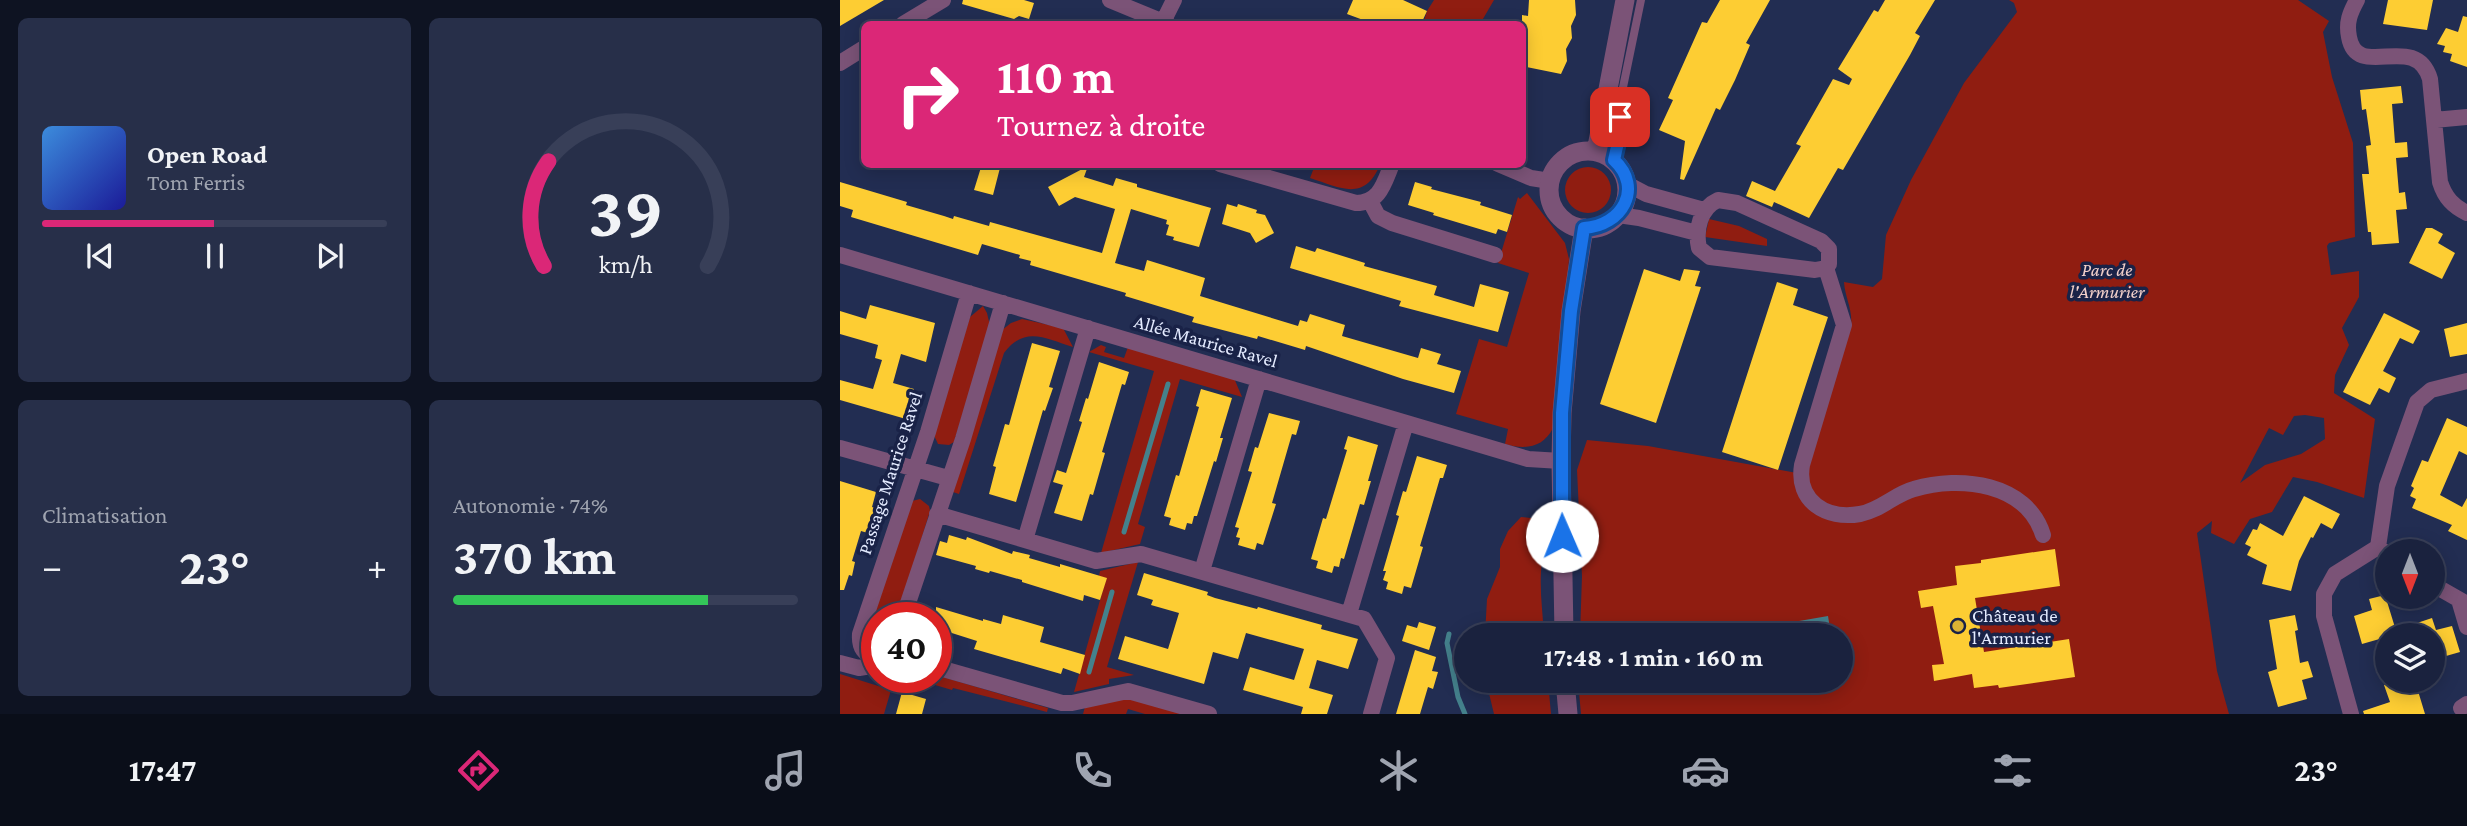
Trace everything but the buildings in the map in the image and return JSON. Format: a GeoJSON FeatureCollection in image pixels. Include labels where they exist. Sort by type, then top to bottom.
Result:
{"type":"FeatureCollection","features":[{"type":"Feature","properties":{"kind":"street"},"geometry":{"type":"LineString","coordinates":[[908,21],[943,0]]}},
{"type":"Feature","properties":{"kind":"street"},"geometry":{"type":"LineString","coordinates":[[1110,0],[1161,21]]}},
{"type":"Feature","properties":{"kind":"street"},"geometry":{"type":"LineString","coordinates":[[1167,21],[1174,0]]}},
{"type":"Feature","properties":{"kind":"street"},"geometry":{"type":"LineString","coordinates":[[1605,156],[1625,0]]}},
{"type":"Feature","properties":{"kind":"street"},"geometry":{"type":"LineString","coordinates":[[2357,0],[2347,22],[2353,49],[2367,57],[2402,55],[2420,60],[2426,66],[2430,79],[2443,191],[2452,204],[2467,213]]}},
{"type":"Feature","properties":{"kind":"street"},"geometry":{"type":"LineString","coordinates":[[840,63],[861,50]]}},
{"type":"Feature","properties":{"kind":"street"},"geometry":{"type":"LineString","coordinates":[[2434,120],[2467,117]]}},
{"type":"Feature","properties":{"kind":"street"},"geometry":{"type":"LineString","coordinates":[[1581,152],[1605,156],[1623,173],[1627,184],[1626,201],[1618,215],[1597,228],[1584,228],[1569,223],[1557,212],[1550,197],[1550,181],[1556,167],[1567,157],[1581,152]]}},
{"type":"Feature","properties":{"kind":"street"},"geometry":{"type":"LineString","coordinates":[[1233,168],[1343,201],[1362,203],[1379,194],[1390,168]]}},
{"type":"Feature","properties":{"kind":"street"},"geometry":{"type":"LineString","coordinates":[[1507,168],[1531,178],[1550,181]]}},
{"type":"Feature","properties":{"kind":"street"},"geometry":{"type":"LineString","coordinates":[[1627,184],[1646,194],[1704,210]]}},
{"type":"Feature","properties":{"kind":"street"},"geometry":{"type":"LineString","coordinates":[[1726,200],[1821,241],[1831,255],[1829,264],[1826,268],[1810,270],[1710,257],[1699,248],[1697,233],[1704,210],[1712,203],[1726,200]]}},
{"type":"Feature","properties":{"kind":"street"},"geometry":{"type":"LineString","coordinates":[[1370,201],[1378,216],[1392,223],[1495,255]]}},
{"type":"Feature","properties":{"kind":"street"},"geometry":{"type":"LineString","coordinates":[[1618,215],[1697,233]]}},
{"type":"Feature","properties":{"kind":"street"},"geometry":{"type":"LineString","coordinates":[[1564,623],[1562,413],[1571,311],[1584,228]]}},
{"type":"Feature","properties":{"kind":"street","name":"Allée Maurice Ravel"},"geometry":{"type":"LineString","coordinates":[[840,255],[1528,459],[1561,461]]}},
{"type":"Feature","properties":{"kind":"street"},"geometry":{"type":"LineString","coordinates":[[1826,268],[1844,325],[1802,465],[1800,482],[1803,492],[1814,504],[1826,511],[1849,514],[1870,511],[1906,492],[1927,485],[1952,482],[1984,485],[2008,495],[2027,508],[2043,535]]}},
{"type":"Feature","properties":{"kind":"street","name":"Passage Maurice Ravel"},"geometry":{"type":"LineString","coordinates":[[871,602],[969,293]]}},
{"type":"Feature","properties":{"kind":"street"},"geometry":{"type":"LineString","coordinates":[[908,602],[963,439],[1003,303]]}},
{"type":"Feature","properties":{"kind":"street"},"geometry":{"type":"LineString","coordinates":[[1025,540],[1088,328]]}},
{"type":"Feature","properties":{"kind":"street"},"geometry":{"type":"LineString","coordinates":[[1202,571],[1259,379]]}},
{"type":"Feature","properties":{"kind":"street"},"geometry":{"type":"LineString","coordinates":[[2384,539],[2388,485],[2417,402],[2431,390],[2467,381]]}},
{"type":"Feature","properties":{"kind":"street"},"geometry":{"type":"LineString","coordinates":[[1349,614],[1406,423]]}},
{"type":"Feature","properties":{"kind":"street"},"geometry":{"type":"LineString","coordinates":[[840,448],[948,478]]}},
{"type":"Feature","properties":{"kind":"street"},"geometry":{"type":"LineString","coordinates":[[937,514],[1096,561],[1141,554],[1366,620],[1386,654],[1371,714]]}},
{"type":"Feature","properties":{"kind":"street"},"geometry":{"type":"LineString","coordinates":[[2351,714],[2324,616],[2324,594],[2335,574],[2375,555]]}},
{"type":"Feature","properties":{"kind":"street"},"geometry":{"type":"LineString","coordinates":[[2445,592],[2463,602],[2467,627]]}},
{"type":"Feature","properties":{"kind":"street"},"geometry":{"type":"LineString","coordinates":[[840,663],[861,668]]}},
{"type":"Feature","properties":{"kind":"street"},"geometry":{"type":"LineString","coordinates":[[952,672],[1062,703],[1128,691],[1209,714]]}},
{"type":"Feature","properties":{"kind":"street"},"geometry":{"type":"LineString","coordinates":[[1566,693],[1568,714]]}},
{"type":"Feature","properties":{"kind":"lane"},"geometry":{"type":"LineString","coordinates":[[1605,156],[1619,138],[1621,97],[1641,0]]}},
{"type":"Feature","properties":{"kind":"green space"},"geometry":{"type":"Polygon","coordinates":[[[1434,0],[1494,0],[1482,21],[1424,21],[1434,0]]]}},
{"type":"Feature","properties":{"kind":"green space","name":"Parc de l'Armurier"},"geometry":{"type":"Polygon","coordinates":[[[2009,0],[2298,0],[2329,21],[2323,32],[2332,77],[2353,143],[2355,237],[2329,243],[2327,246],[2331,275],[2359,271],[2359,297],[2342,328],[2349,345],[2335,375],[2334,393],[2375,419],[2364,498],[2293,477],[2272,512],[2250,519],[2234,544],[2211,533],[2212,521],[2197,533],[2217,671],[2229,714],[1581,714],[1579,693],[1853,693],[1853,623],[1580,623],[1582,576],[1577,470],[1587,440],[1648,446],[1808,475],[1808,464],[1851,327],[1844,282],[1873,287],[1882,279],[1886,235],[1911,180],[1964,83],[2017,12],[2014,3],[2009,0]],[[2294,416],[2283,435],[2269,428],[2240,483],[2265,465],[2301,454],[2325,439],[2324,418],[2294,416]]]}},
{"type":"Feature","properties":{"kind":"green space"},"geometry":{"type":"Polygon","coordinates":[[[1588,167],[1604,174],[1611,190],[1604,206],[1588,213],[1572,206],[1565,190],[1572,174],[1588,167]]]}},
{"type":"Feature","properties":{"kind":"green space"},"geometry":{"type":"Polygon","coordinates":[[[1314,168],[1378,168],[1374,177],[1359,188],[1342,188],[1310,178],[1314,168]]]}},
{"type":"Feature","properties":{"kind":"green space"},"geometry":{"type":"Polygon","coordinates":[[[1527,193],[1565,243],[1569,259],[1553,428],[1539,443],[1520,447],[1505,444],[1508,429],[1456,414],[1479,339],[1507,347],[1529,273],[1498,263],[1518,197],[1520,199],[1527,193]]]}},
{"type":"Feature","properties":{"kind":"green space"},"geometry":{"type":"Polygon","coordinates":[[[1709,219],[1739,226],[1767,239],[1767,246],[1705,237],[1709,219]]]}},
{"type":"Feature","properties":{"kind":"green space"},"geometry":{"type":"Polygon","coordinates":[[[983,306],[990,326],[954,442],[949,445],[938,444],[933,433],[970,317],[983,306]]]}},
{"type":"Feature","properties":{"kind":"green space"},"geometry":{"type":"Polygon","coordinates":[[[1022,319],[1063,328],[1073,347],[1036,336],[1020,339],[1004,353],[959,494],[950,491],[1002,330],[1022,319]]]}},
{"type":"Feature","properties":{"kind":"green space"},"geometry":{"type":"Polygon","coordinates":[[[1101,345],[1106,347],[1104,352],[1124,358],[1128,347],[1234,378],[1242,397],[1180,379],[1138,524],[1145,527],[1140,544],[1101,553],[1154,371],[1089,352],[1101,345]]]}},
{"type":"Feature","properties":{"kind":"green space"},"geometry":{"type":"Polygon","coordinates":[[[920,499],[929,506],[930,511],[902,602],[878,602],[912,501],[920,499]]]}},
{"type":"Feature","properties":{"kind":"green space"},"geometry":{"type":"Polygon","coordinates":[[[1521,517],[1540,519],[1548,537],[1541,574],[1543,623],[1486,623],[1487,599],[1500,567],[1500,549],[1508,531],[1521,517]]]}},
{"type":"Feature","properties":{"kind":"green space"},"geometry":{"type":"Polygon","coordinates":[[[1138,562],[1107,667],[1134,675],[1109,679],[1109,684],[1074,692],[1106,579],[1099,576],[1100,571],[1138,562]]]}},
{"type":"Feature","properties":{"kind":"green space"},"geometry":{"type":"Polygon","coordinates":[[[840,674],[861,681],[861,693],[890,693],[884,714],[840,714],[840,674]]]}},
{"type":"Feature","properties":{"kind":"green space"},"geometry":{"type":"Polygon","coordinates":[[[952,680],[1048,708],[1047,712],[953,688],[952,690],[952,680]]]}},
{"type":"Feature","properties":{"kind":"green space"},"geometry":{"type":"Polygon","coordinates":[[[1489,693],[1549,693],[1551,714],[1494,714],[1489,693]]]}},
{"type":"Feature","properties":{"kind":"green space"},"geometry":{"type":"Polygon","coordinates":[[[1128,697],[1184,714],[1145,714],[1128,709],[1126,714],[1083,714],[1085,707],[1128,697]]]}},
{"type":"Feature","properties":{"kind":"shaded area"},"geometry":{"type":"Polygon","coordinates":[[[1828,616],[1829,623],[1799,623],[1828,616]]]}},
{"type":"Feature","properties":{"kind":"waterway"},"geometry":{"type":"LineString","coordinates":[[1124,532],[1168,384]]}},
{"type":"Feature","properties":{"kind":"waterway"},"geometry":{"type":"LineString","coordinates":[[1089,672],[1112,592]]}},
{"type":"Feature","properties":{"kind":"waterway"},"geometry":{"type":"LineString","coordinates":[[1449,634],[1447,643],[1458,697],[1465,714]]}},
{"type":"Feature","properties":{"kind":"place","name":"Château de l'Armurier"},"geometry":{"type":"Point","coordinates":[1958,626]}},
{"type":"Feature","properties":{"kind":"route"},"geometry":{"type":"LineString","coordinates":[[1562,536],[1562,413],[1574,287],[1584,228],[1597,228],[1609,223],[1618,215],[1626,201],[1627,184],[1614,160],[1620,117]]}}]}
